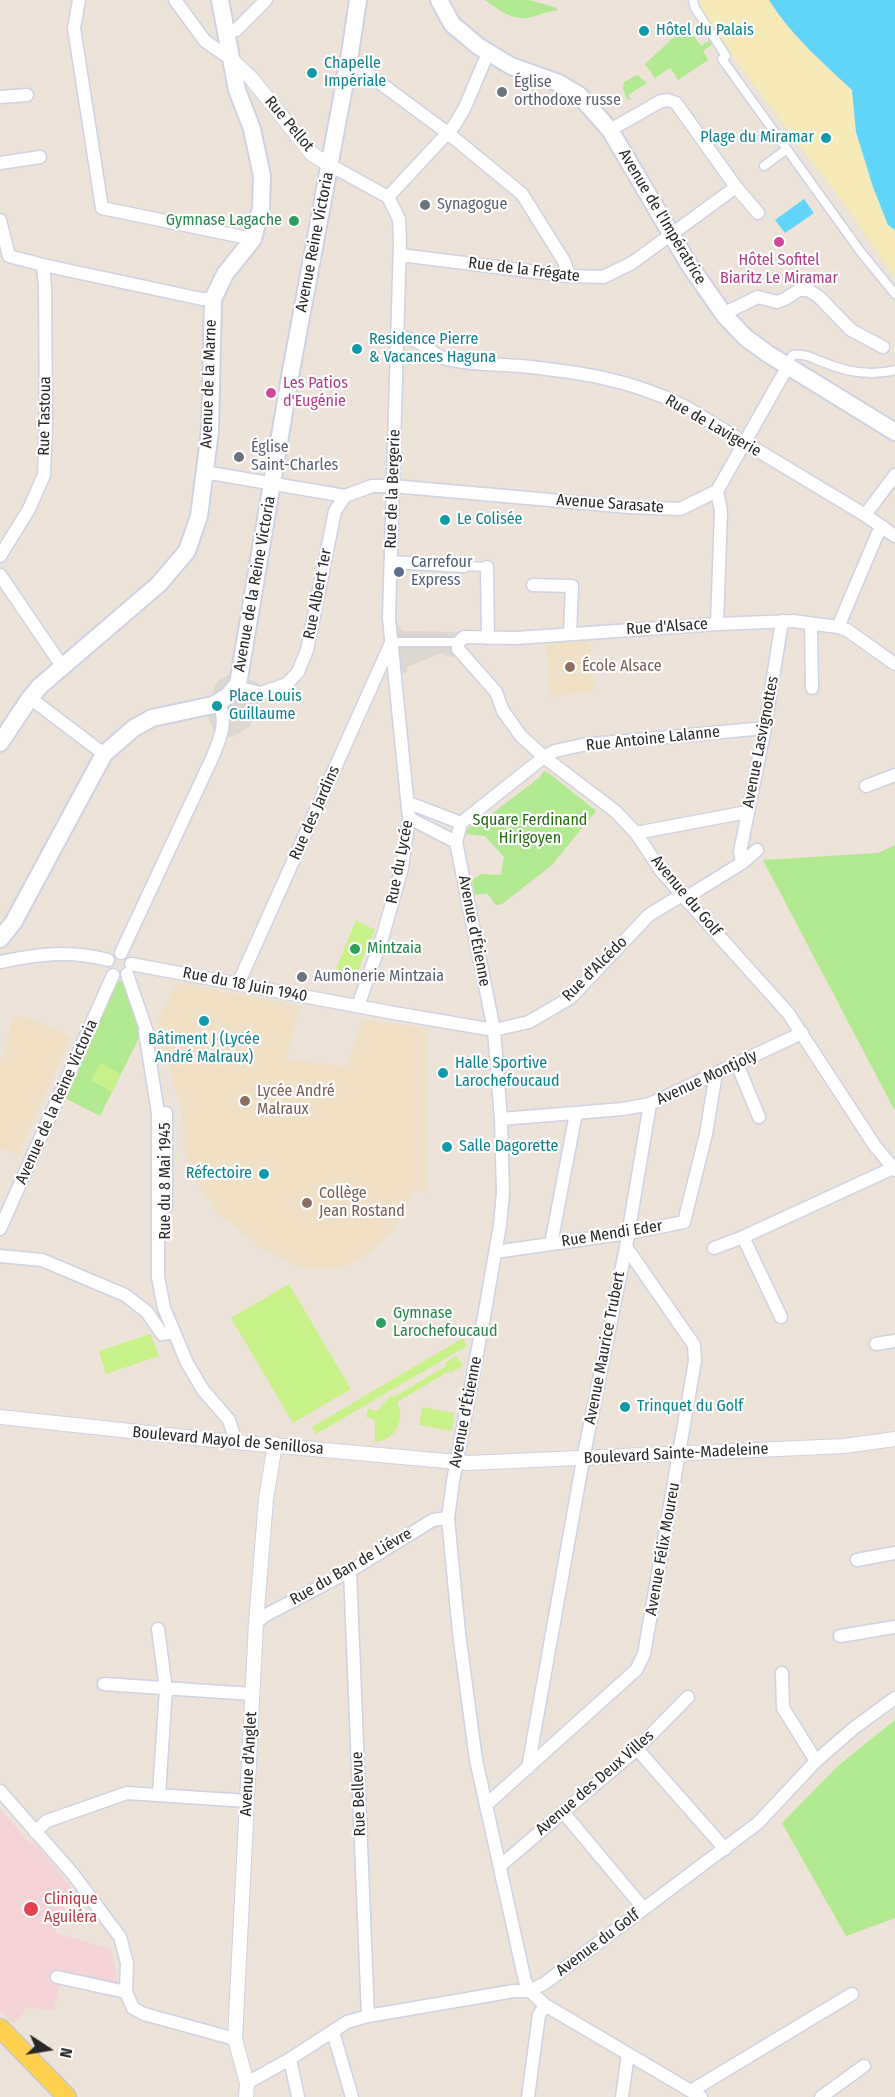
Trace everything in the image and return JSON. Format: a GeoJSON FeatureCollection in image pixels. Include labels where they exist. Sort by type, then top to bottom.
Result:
{"type":"FeatureCollection","features":[{"type":"Feature","properties":{"kind":"main road","name":"Avenue de la Marne"},"geometry":{"type":"LineString","coordinates":[[0,743],[30,698],[62,666],[159,584],[187,551],[199,516],[210,431],[213,299],[225,274],[253,239],[261,208],[262,176],[252,129],[237,90],[220,0]]}},
{"type":"Feature","properties":{"kind":"main road","name":"Avenue Reine Victoria"},"geometry":{"type":"LineString","coordinates":[[273,484],[291,371],[349,60],[358,0]]}},
{"type":"Feature","properties":{"kind":"main road","name":"Avenue de l'Impératrice"},"geometry":{"type":"LineString","coordinates":[[439,0],[452,24],[488,53],[511,66],[560,83],[579,95],[610,130],[690,266],[725,316],[757,346],[895,432]]}},
{"type":"Feature","properties":{"kind":"main road","name":"Avenue de la Reine Victoria"},"geometry":{"type":"LineString","coordinates":[[237,685],[273,484]]}},
{"type":"Feature","properties":{"kind":"main road"},"geometry":{"type":"LineString","coordinates":[[0,939],[13,923],[105,754],[134,728],[152,718],[203,708],[219,702],[228,696],[237,685]]}},
{"type":"Feature","properties":{"kind":"main road"},"geometry":{"type":"LineString","coordinates":[[0,2028],[67,2097]]}},
{"type":"Feature","properties":{"kind":"street"},"geometry":{"type":"LineString","coordinates":[[79,0],[74,28],[102,208],[253,239]]}},
{"type":"Feature","properties":{"kind":"street"},"geometry":{"type":"LineString","coordinates":[[175,0],[205,41],[231,59]]}},
{"type":"Feature","properties":{"kind":"street"},"geometry":{"type":"LineString","coordinates":[[226,33],[236,30],[266,0]]}},
{"type":"Feature","properties":{"kind":"street"},"geometry":{"type":"LineString","coordinates":[[693,0],[695,8],[726,56],[722,59],[860,251],[895,294]]}},
{"type":"Feature","properties":{"kind":"street"},"geometry":{"type":"LineString","coordinates":[[398,337],[399,219],[388,197],[454,126],[465,107],[488,53]]}},
{"type":"Feature","properties":{"kind":"street","name":"Rue Pellot"},"geometry":{"type":"LineString","coordinates":[[231,59],[251,78],[312,154],[388,197]]}},
{"type":"Feature","properties":{"kind":"street"},"geometry":{"type":"LineString","coordinates":[[349,60],[446,132],[522,194],[564,261],[569,276]]}},
{"type":"Feature","properties":{"kind":"street"},"geometry":{"type":"LineString","coordinates":[[0,97],[27,95]]}},
{"type":"Feature","properties":{"kind":"street"},"geometry":{"type":"LineString","coordinates":[[610,130],[661,101],[668,100],[676,103],[739,184],[758,213]]}},
{"type":"Feature","properties":{"kind":"street"},"geometry":{"type":"LineString","coordinates":[[764,166],[787,149]]}},
{"type":"Feature","properties":{"kind":"street"},"geometry":{"type":"LineString","coordinates":[[0,163],[40,157]]}},
{"type":"Feature","properties":{"kind":"street","name":"Rue de la Frégate"},"geometry":{"type":"LineString","coordinates":[[400,255],[569,276],[603,277],[632,263],[739,184]]}},
{"type":"Feature","properties":{"kind":"street"},"geometry":{"type":"LineString","coordinates":[[0,220],[2,239],[9,256],[202,299],[213,299]]}},
{"type":"Feature","properties":{"kind":"street","name":"Rue Tastoua"},"geometry":{"type":"LineString","coordinates":[[0,556],[29,509],[44,475],[46,411],[43,265]]}},
{"type":"Feature","properties":{"kind":"street"},"geometry":{"type":"LineString","coordinates":[[725,316],[738,306],[758,297],[777,302],[799,290],[808,290],[819,297],[850,330],[883,347]]}},
{"type":"Feature","properties":{"kind":"street","name":"Rue de Lavigerie"},"geometry":{"type":"LineString","coordinates":[[398,337],[418,340],[447,359],[565,371],[608,378],[657,393],[684,406],[865,515],[895,536]]}},
{"type":"Feature","properties":{"kind":"street","name":"Rue de la Bergerie"},"geometry":{"type":"LineString","coordinates":[[391,642],[389,618],[392,486],[398,337]]}},
{"type":"Feature","properties":{"kind":"street"},"geometry":{"type":"LineString","coordinates":[[717,624],[721,511],[717,491],[793,356],[809,355],[852,372],[868,374],[895,370]]}},
{"type":"Feature","properties":{"kind":"street"},"geometry":{"type":"LineString","coordinates":[[204,472],[345,496],[372,486],[392,486]]}},
{"type":"Feature","properties":{"kind":"street"},"geometry":{"type":"LineString","coordinates":[[865,515],[895,475]]}},
{"type":"Feature","properties":{"kind":"street","name":"Avenue Sarasate"},"geometry":{"type":"LineString","coordinates":[[392,486],[629,507],[680,509],[717,491]]}},
{"type":"Feature","properties":{"kind":"street","name":"Rue Albert 1er"},"geometry":{"type":"LineString","coordinates":[[237,685],[261,693],[287,684],[298,672],[307,650],[335,511],[345,496]]}},
{"type":"Feature","properties":{"kind":"street"},"geometry":{"type":"LineString","coordinates":[[883,527],[877,535],[838,627],[847,630],[895,664]]}},
{"type":"Feature","properties":{"kind":"street"},"geometry":{"type":"LineString","coordinates":[[391,562],[487,567],[488,638]]}},
{"type":"Feature","properties":{"kind":"street"},"geometry":{"type":"LineString","coordinates":[[0,575],[62,666]]}},
{"type":"Feature","properties":{"kind":"street"},"geometry":{"type":"LineString","coordinates":[[533,585],[572,586],[570,634]]}},
{"type":"Feature","properties":{"kind":"street","name":"Rue d'Alsace"},"geometry":{"type":"LineString","coordinates":[[391,642],[455,642],[458,644],[464,637],[516,638],[782,621],[838,627]]}},
{"type":"Feature","properties":{"kind":"street","name":"Avenue Lasvignottes"},"geometry":{"type":"LineString","coordinates":[[741,863],[740,852],[765,728],[782,621]]}},
{"type":"Feature","properties":{"kind":"street"},"geometry":{"type":"LineString","coordinates":[[811,624],[812,688]]}},
{"type":"Feature","properties":{"kind":"street","name":"Rue du Lycée"},"geometry":{"type":"LineString","coordinates":[[358,1006],[384,935],[399,879],[409,818],[391,642]]}},
{"type":"Feature","properties":{"kind":"street","name":"Rue des Jardins"},"geometry":{"type":"LineString","coordinates":[[238,984],[391,642]]}},
{"type":"Feature","properties":{"kind":"street","name":"Avenue du Golf"},"geometry":{"type":"LineString","coordinates":[[458,644],[458,650],[496,692],[503,711],[521,736],[544,758],[615,811],[636,833],[661,871],[788,1013],[870,1138],[894,1169]]}},
{"type":"Feature","properties":{"kind":"street"},"geometry":{"type":"LineString","coordinates":[[30,698],[105,754]]}},
{"type":"Feature","properties":{"kind":"street"},"geometry":{"type":"LineString","coordinates":[[121,953],[213,756],[224,727],[224,716],[219,702]]}},
{"type":"Feature","properties":{"kind":"street","name":"Rue Antoine Lalanne"},"geometry":{"type":"LineString","coordinates":[[461,823],[555,751],[582,745],[765,728]]}},
{"type":"Feature","properties":{"kind":"street"},"geometry":{"type":"LineString","coordinates":[[866,786],[895,775]]}},
{"type":"Feature","properties":{"kind":"street"},"geometry":{"type":"LineString","coordinates":[[409,803],[461,823]]}},
{"type":"Feature","properties":{"kind":"street"},"geometry":{"type":"LineString","coordinates":[[636,833],[747,812]]}},
{"type":"Feature","properties":{"kind":"street"},"geometry":{"type":"LineString","coordinates":[[409,818],[456,842]]}},
{"type":"Feature","properties":{"kind":"street","name":"Avenue d'Étienne"},"geometry":{"type":"LineString","coordinates":[[461,823],[456,842],[494,1030],[501,1119],[503,1193],[495,1252],[448,1518],[459,1633],[476,1760],[525,1981],[530,1990]]}},
{"type":"Feature","properties":{"kind":"street","name":"Rue d'Alcédo"},"geometry":{"type":"LineString","coordinates":[[358,1006],[494,1030],[529,1022],[570,998],[649,915],[741,863],[757,850]]}},
{"type":"Feature","properties":{"kind":"street"},"geometry":{"type":"LineString","coordinates":[[0,962],[49,953],[87,955],[108,960]]}},
{"type":"Feature","properties":{"kind":"street"},"geometry":{"type":"LineString","coordinates":[[121,953],[128,957],[129,969],[120,977],[113,975],[108,967],[108,960],[114,954],[121,953]]}},
{"type":"Feature","properties":{"kind":"street","name":"Rue du 18 Juin 1940"},"geometry":{"type":"LineString","coordinates":[[129,969],[238,984],[358,1006]]}},
{"type":"Feature","properties":{"kind":"street","name":"Rue du 8 Mai 1945"},"geometry":{"type":"LineString","coordinates":[[129,969],[145,1031],[153,1046],[164,1098],[166,1118],[165,1276],[174,1332],[187,1363],[203,1390],[229,1420],[236,1442]]}},
{"type":"Feature","properties":{"kind":"street","name":"Avenue de la Reine Victoria"},"geometry":{"type":"LineString","coordinates":[[0,1229],[113,975]]}},
{"type":"Feature","properties":{"kind":"street","name":"Avenue Montjoly"},"geometry":{"type":"LineString","coordinates":[[501,1119],[650,1104],[802,1033]]}},
{"type":"Feature","properties":{"kind":"street"},"geometry":{"type":"LineString","coordinates":[[736,1064],[759,1117]]}},
{"type":"Feature","properties":{"kind":"street","name":"Rue Mendi Eder"},"geometry":{"type":"LineString","coordinates":[[495,1252],[628,1233],[684,1222],[706,1134],[716,1073]]}},
{"type":"Feature","properties":{"kind":"street","name":"Avenue Maurice Trubert"},"geometry":{"type":"LineString","coordinates":[[528,1768],[583,1458],[626,1247],[650,1104]]}},
{"type":"Feature","properties":{"kind":"street"},"geometry":{"type":"LineString","coordinates":[[551,1244],[576,1113]]}},
{"type":"Feature","properties":{"kind":"street"},"geometry":{"type":"LineString","coordinates":[[714,1248],[894,1169]]}},
{"type":"Feature","properties":{"kind":"street"},"geometry":{"type":"LineString","coordinates":[[743,1237],[781,1317]]}},
{"type":"Feature","properties":{"kind":"street","name":"Avenue Félix Moureu"},"geometry":{"type":"LineString","coordinates":[[487,1804],[636,1670],[644,1654],[695,1361],[694,1345],[626,1247]]}},
{"type":"Feature","properties":{"kind":"street"},"geometry":{"type":"LineString","coordinates":[[0,1256],[42,1260],[118,1292],[147,1312],[162,1334],[174,1332]]}},
{"type":"Feature","properties":{"kind":"street"},"geometry":{"type":"LineString","coordinates":[[876,1344],[895,1341]]}},
{"type":"Feature","properties":{"kind":"street","name":"Boulevard Mayol de Senillosa"},"geometry":{"type":"LineString","coordinates":[[0,1417],[457,1462]]}},
{"type":"Feature","properties":{"kind":"street","name":"Boulevard Sainte-Madeleine"},"geometry":{"type":"LineString","coordinates":[[457,1462],[844,1446],[895,1439]]}},
{"type":"Feature","properties":{"kind":"street","name":"Avenue d'Anglet"},"geometry":{"type":"LineString","coordinates":[[246,2090],[235,2039],[256,1623],[266,1499],[275,1444]]}},
{"type":"Feature","properties":{"kind":"street","name":"Rue du Ban de Liévre"},"geometry":{"type":"LineString","coordinates":[[256,1623],[264,1616],[350,1571],[433,1520],[448,1518]]}},
{"type":"Feature","properties":{"kind":"street"},"geometry":{"type":"LineString","coordinates":[[857,1560],[895,1553]]}},
{"type":"Feature","properties":{"kind":"street","name":"Rue Bellevue"},"geometry":{"type":"LineString","coordinates":[[350,1571],[368,2016]]}},
{"type":"Feature","properties":{"kind":"street"},"geometry":{"type":"LineString","coordinates":[[840,1636],[895,1627]]}},
{"type":"Feature","properties":{"kind":"street"},"geometry":{"type":"LineString","coordinates":[[158,1629],[166,1689],[159,1794]]}},
{"type":"Feature","properties":{"kind":"street"},"geometry":{"type":"LineString","coordinates":[[782,1673],[783,1708],[816,1761]]}},
{"type":"Feature","properties":{"kind":"street"},"geometry":{"type":"LineString","coordinates":[[104,1684],[252,1694]]}},
{"type":"Feature","properties":{"kind":"street","name":"Avenue des Deux Villes"},"geometry":{"type":"LineString","coordinates":[[500,1866],[637,1749],[688,1697]]}},
{"type":"Feature","properties":{"kind":"street","name":"Avenue du Golf"},"geometry":{"type":"LineString","coordinates":[[246,2090],[347,2022],[368,2016],[530,1990],[545,1983],[758,1823],[816,1761],[854,1728],[895,1698]]}},
{"type":"Feature","properties":{"kind":"street"},"geometry":{"type":"LineString","coordinates":[[637,1749],[725,1849]]}},
{"type":"Feature","properties":{"kind":"street"},"geometry":{"type":"LineString","coordinates":[[0,1791],[73,1874],[120,1937],[127,1963],[126,1992],[133,2008],[144,2014],[235,2039]]}},
{"type":"Feature","properties":{"kind":"street"},"geometry":{"type":"LineString","coordinates":[[35,1832],[47,1821],[127,1793],[247,1801]]}},
{"type":"Feature","properties":{"kind":"street"},"geometry":{"type":"LineString","coordinates":[[563,1812],[644,1909]]}},
{"type":"Feature","properties":{"kind":"street"},"geometry":{"type":"LineString","coordinates":[[57,1977],[126,1992]]}},
{"type":"Feature","properties":{"kind":"street"},"geometry":{"type":"LineString","coordinates":[[530,1990],[545,2006],[696,2094],[852,1994]]}},
{"type":"Feature","properties":{"kind":"street"},"geometry":{"type":"LineString","coordinates":[[528,2097],[539,2015],[545,2006]]}},
{"type":"Feature","properties":{"kind":"street"},"geometry":{"type":"LineString","coordinates":[[333,2032],[352,2097]]}},
{"type":"Feature","properties":{"kind":"street"},"geometry":{"type":"LineString","coordinates":[[622,2097],[628,2054]]}},
{"type":"Feature","properties":{"kind":"street"},"geometry":{"type":"LineString","coordinates":[[290,2059],[298,2097]]}},
{"type":"Feature","properties":{"kind":"street"},"geometry":{"type":"LineString","coordinates":[[822,2097],[864,2066]]}},
{"type":"Feature","properties":{"kind":"shaded area"},"geometry":{"type":"Polygon","coordinates":[[[396,624],[403,631],[462,632],[457,653],[452,658],[442,653],[407,667],[407,672],[402,674],[401,670],[396,671],[391,625],[396,624]]]}},
{"type":"Feature","properties":{"kind":"shaded area","name":"École Alsace"},"geometry":{"type":"Polygon","coordinates":[[[590,636],[595,691],[550,697],[545,639],[590,636]]]}},
{"type":"Feature","properties":{"kind":"shaded area","name":"Place Louis Guillaume"},"geometry":{"type":"Polygon","coordinates":[[[231,674],[258,683],[261,693],[259,706],[250,726],[233,737],[225,737],[213,729],[201,698],[212,695],[219,680],[231,674]]]}},
{"type":"Feature","properties":{"kind":"shaded area"},"geometry":{"type":"Polygon","coordinates":[[[177,982],[300,1006],[287,1059],[347,1067],[362,1020],[428,1028],[428,1193],[413,1189],[396,1228],[370,1253],[345,1267],[315,1269],[297,1266],[262,1249],[218,1213],[197,1185],[184,1149],[182,1111],[156,1024],[177,982]]]}},
{"type":"Feature","properties":{"kind":"shaded area"},"geometry":{"type":"Polygon","coordinates":[[[12,1016],[33,1019],[71,1037],[18,1155],[0,1148],[0,1064],[7,1044],[12,1016]]]}},
{"type":"Feature","properties":{"kind":"shaded area","name":"Clinique Aguiléra"},"geometry":{"type":"Polygon","coordinates":[[[0,1809],[28,1841],[35,1844],[71,1886],[55,1933],[111,1949],[117,1989],[60,1981],[54,2011],[25,2007],[23,2014],[13,2024],[0,2011],[0,1809]]]}},
{"type":"Feature","properties":{"kind":"green space"},"geometry":{"type":"Polygon","coordinates":[[[485,0],[529,0],[557,8],[556,11],[519,18],[505,13],[485,0]]]}},
{"type":"Feature","properties":{"kind":"green space"},"geometry":{"type":"Polygon","coordinates":[[[686,26],[701,46],[710,40],[713,44],[703,51],[708,60],[678,80],[670,68],[655,78],[645,64],[686,26]]]}},
{"type":"Feature","properties":{"kind":"green space"},"geometry":{"type":"Polygon","coordinates":[[[637,75],[647,83],[628,95],[631,100],[627,99],[623,89],[624,82],[637,75]]]}},
{"type":"Feature","properties":{"kind":"green space","name":"Square Ferdinand Hirigoyen"},"geometry":{"type":"Polygon","coordinates":[[[544,771],[596,811],[551,866],[502,904],[496,905],[487,893],[475,895],[472,880],[481,874],[501,875],[504,857],[485,836],[466,834],[467,831],[471,825],[481,822],[540,777],[544,771]]]}},
{"type":"Feature","properties":{"kind":"green space"},"geometry":{"type":"Polygon","coordinates":[[[895,845],[895,1111],[763,860],[878,853],[895,845]]]}},
{"type":"Feature","properties":{"kind":"green space","name":"Mintzaia"},"geometry":{"type":"Polygon","coordinates":[[[356,920],[375,930],[355,977],[336,969],[356,920]]]}},
{"type":"Feature","properties":{"kind":"green space"},"geometry":{"type":"Polygon","coordinates":[[[115,979],[125,983],[140,1036],[100,1116],[61,1096],[115,979]]]}},
{"type":"Feature","properties":{"kind":"green space"},"geometry":{"type":"Polygon","coordinates":[[[101,1063],[120,1074],[112,1092],[91,1080],[101,1063]]]}},
{"type":"Feature","properties":{"kind":"green space"},"geometry":{"type":"Polygon","coordinates":[[[289,1284],[351,1389],[293,1423],[231,1318],[289,1284]]]}},
{"type":"Feature","properties":{"kind":"green space"},"geometry":{"type":"Polygon","coordinates":[[[150,1334],[159,1356],[106,1374],[99,1351],[150,1334]]]}},
{"type":"Feature","properties":{"kind":"green space"},"geometry":{"type":"Polygon","coordinates":[[[463,1338],[467,1346],[316,1434],[312,1427],[463,1338]]]}},
{"type":"Feature","properties":{"kind":"green space"},"geometry":{"type":"Polygon","coordinates":[[[457,1356],[463,1366],[450,1373],[449,1371],[397,1402],[400,1409],[400,1422],[397,1428],[389,1437],[375,1442],[375,1420],[366,1417],[368,1409],[377,1411],[391,1395],[394,1397],[446,1366],[445,1363],[457,1356]]]}},
{"type":"Feature","properties":{"kind":"green space"},"geometry":{"type":"Polygon","coordinates":[[[422,1407],[454,1413],[452,1431],[419,1425],[422,1407]]]}},
{"type":"Feature","properties":{"kind":"green space"},"geometry":{"type":"Polygon","coordinates":[[[895,1720],[895,1918],[846,1936],[782,1823],[839,1765],[895,1720]]]}},
{"type":"Feature","properties":{"kind":"sand","name":"Plage du Miramar"},"geometry":{"type":"Polygon","coordinates":[[[699,0],[769,0],[797,36],[852,90],[856,132],[873,187],[888,225],[895,230],[895,278],[851,213],[721,41],[700,7],[699,0]]]}},
{"type":"Feature","properties":{"kind":"water"},"geometry":{"type":"Polygon","coordinates":[[[769,0],[895,0],[895,230],[888,225],[873,187],[856,132],[852,90],[797,36],[769,0]]]}},
{"type":"Feature","properties":{"kind":"water"},"geometry":{"type":"Polygon","coordinates":[[[804,199],[814,213],[785,233],[775,220],[804,199]]]}},
{"type":"Feature","properties":{"kind":"place","name":"Hôtel du Palais"},"geometry":{"type":"Point","coordinates":[644,31]}},
{"type":"Feature","properties":{"kind":"place","name":"Chapelle Impériale"},"geometry":{"type":"Point","coordinates":[312,73]}},
{"type":"Feature","properties":{"kind":"place","name":"Église orthodoxe russe"},"geometry":{"type":"Point","coordinates":[502,92]}},
{"type":"Feature","properties":{"kind":"place","name":"Plage du Miramar"},"geometry":{"type":"Point","coordinates":[826,138]}},
{"type":"Feature","properties":{"kind":"place","name":"Synagogue"},"geometry":{"type":"Point","coordinates":[425,205]}},
{"type":"Feature","properties":{"kind":"place","name":"Gymnase Lagache"},"geometry":{"type":"Point","coordinates":[294,221]}},
{"type":"Feature","properties":{"kind":"place","name":"Hôtel Sofitel Biaritz Le Miramar"},"geometry":{"type":"Point","coordinates":[779,242]}},
{"type":"Feature","properties":{"kind":"place","name":"Residence Pierre & Vacances Haguna"},"geometry":{"type":"Point","coordinates":[357,349]}},
{"type":"Feature","properties":{"kind":"place","name":"Les Patios d'Eugénie"},"geometry":{"type":"Point","coordinates":[271,393]}},
{"type":"Feature","properties":{"kind":"place","name":"Église Saint-Charles"},"geometry":{"type":"Point","coordinates":[239,457]}},
{"type":"Feature","properties":{"kind":"place","name":"Le Colisée"},"geometry":{"type":"Point","coordinates":[445,520]}},
{"type":"Feature","properties":{"kind":"place","name":"Carrefour Express"},"geometry":{"type":"Point","coordinates":[399,572]}},
{"type":"Feature","properties":{"kind":"place","name":"École Alsace"},"geometry":{"type":"Point","coordinates":[570,667]}},
{"type":"Feature","properties":{"kind":"place","name":"Place Louis Guillaume"},"geometry":{"type":"Point","coordinates":[217,706]}},
{"type":"Feature","properties":{"kind":"place","name":"Mintzaia"},"geometry":{"type":"Point","coordinates":[355,949]}},
{"type":"Feature","properties":{"kind":"place","name":"Aumônerie Mintzaia"},"geometry":{"type":"Point","coordinates":[302,977]}},
{"type":"Feature","properties":{"kind":"place","name":"Bâtiment J (Lycée André Malraux)"},"geometry":{"type":"Point","coordinates":[204,1021]}},
{"type":"Feature","properties":{"kind":"place","name":"Halle Sportive Larochefoucaud"},"geometry":{"type":"Point","coordinates":[443,1073]}},
{"type":"Feature","properties":{"kind":"place","name":"Lycée André Malraux"},"geometry":{"type":"Point","coordinates":[245,1101]}},
{"type":"Feature","properties":{"kind":"place","name":"Salle Dagorette"},"geometry":{"type":"Point","coordinates":[447,1147]}},
{"type":"Feature","properties":{"kind":"place","name":"Réfectoire"},"geometry":{"type":"Point","coordinates":[264,1174]}},
{"type":"Feature","properties":{"kind":"place","name":"Collège Jean Rostand"},"geometry":{"type":"Point","coordinates":[307,1203]}},
{"type":"Feature","properties":{"kind":"place","name":"Gymnase Larochefoucaud"},"geometry":{"type":"Point","coordinates":[381,1323]}},
{"type":"Feature","properties":{"kind":"place","name":"Trinquet du Golf"},"geometry":{"type":"Point","coordinates":[625,1407]}},
{"type":"Feature","properties":{"kind":"place","name":"Clinique Aguiléra"},"geometry":{"type":"Point","coordinates":[31,1909]}}]}
